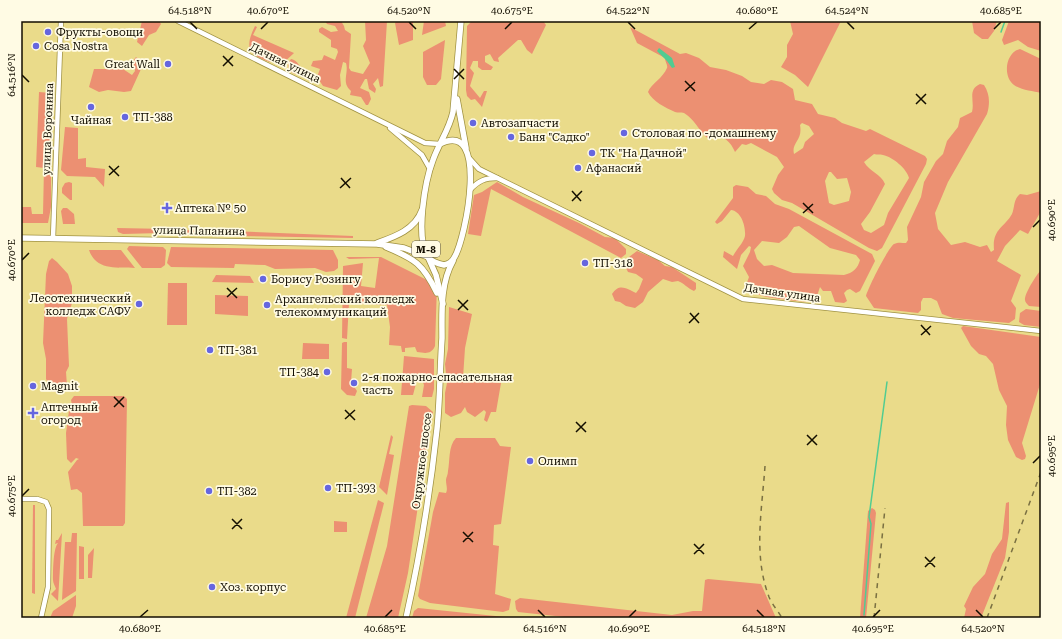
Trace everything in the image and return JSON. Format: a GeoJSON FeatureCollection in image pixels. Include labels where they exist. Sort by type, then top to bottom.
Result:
{"type":"FeatureCollection","features":[{"type":"Feature","properties":{"kind":"main road","name":"Окружное шоссе"},"geometry":{"type":"LineString","coordinates":[[443,304],[436,275],[428,257],[423,238],[423,205],[430,170],[440,144],[450,125],[456,93],[461,21]]}},
{"type":"Feature","properties":{"kind":"main road","name":"Окружное шоссе"},"geometry":{"type":"LineString","coordinates":[[406,618],[422,538],[437,428],[443,304],[446,276],[454,259],[464,226],[470,190],[470,159],[466,148],[456,93]]}},
{"type":"Feature","properties":{"kind":"main road"},"geometry":{"type":"LineString","coordinates":[[440,144],[451,139],[456,140],[466,148]]}},
{"type":"Feature","properties":{"kind":"main road","name":"улица Папанина"},"geometry":{"type":"LineString","coordinates":[[377,244],[404,232],[417,220],[423,205]]}},
{"type":"Feature","properties":{"kind":"main road","name":"улица Папанина"},"geometry":{"type":"LineString","coordinates":[[21,238],[377,244],[404,248],[428,257]]}},
{"type":"Feature","properties":{"kind":"main road","name":"улица Папанина"},"geometry":{"type":"LineString","coordinates":[[377,244],[408,256],[421,266],[429,275],[443,304]]}},
{"type":"Feature","properties":{"kind":"main road","name":"М-8"},"geometry":{"type":"LineString","coordinates":[[428,257],[439,264],[444,265],[454,259]]}},
{"type":"Feature","properties":{"kind":"street","name":"улица Воронина"},"geometry":{"type":"LineString","coordinates":[[53,238],[61,21]]}},
{"type":"Feature","properties":{"kind":"street","name":"Дачная улица"},"geometry":{"type":"LineString","coordinates":[[178,21],[425,143],[440,144]]}},
{"type":"Feature","properties":{"kind":"street","name":"Дачная улица"},"geometry":{"type":"LineString","coordinates":[[383,122],[422,154],[430,170]]}},
{"type":"Feature","properties":{"kind":"street","name":"Дачная улица"},"geometry":{"type":"LineString","coordinates":[[470,159],[479,169],[743,299],[1041,331]]}},
{"type":"Feature","properties":{"kind":"street"},"geometry":{"type":"LineString","coordinates":[[470,190],[476,183],[486,178],[498,178]]}},
{"type":"Feature","properties":{"kind":"street"},"geometry":{"type":"LineString","coordinates":[[21,498],[37,499],[46,502],[49,509],[49,568],[47,599],[41,618]]}},
{"type":"Feature","properties":{"kind":"shaded area"},"geometry":{"type":"Polygon","coordinates":[[[142,21],[159,21],[161,24],[156,32],[149,35],[142,46],[137,42],[142,21]]]}},
{"type":"Feature","properties":{"kind":"shaded area"},"geometry":{"type":"Polygon","coordinates":[[[325,21],[341,21],[345,30],[351,34],[349,68],[351,71],[363,74],[370,63],[363,46],[366,40],[365,21],[387,21],[383,86],[380,87],[378,78],[373,84],[376,89],[375,93],[369,89],[367,79],[365,79],[360,88],[369,92],[371,99],[368,105],[366,105],[361,97],[350,95],[351,91],[346,84],[346,63],[343,62],[340,75],[341,86],[337,90],[323,86],[317,77],[320,69],[311,66],[313,61],[322,60],[324,55],[335,60],[338,52],[337,49],[331,47],[331,40],[319,32],[319,29],[322,27],[331,32],[338,31],[335,26],[327,24],[325,21]]]}},
{"type":"Feature","properties":{"kind":"shaded area"},"geometry":{"type":"Polygon","coordinates":[[[397,21],[413,21],[413,40],[399,45],[395,23],[397,21]]]}},
{"type":"Feature","properties":{"kind":"shaded area"},"geometry":{"type":"Polygon","coordinates":[[[424,21],[445,21],[446,26],[422,35],[424,21]]]}},
{"type":"Feature","properties":{"kind":"shaded area"},"geometry":{"type":"Polygon","coordinates":[[[543,21],[546,25],[532,54],[527,50],[521,40],[518,40],[498,58],[499,62],[494,61],[490,54],[485,56],[485,62],[493,67],[491,70],[482,70],[478,67],[478,61],[473,61],[470,68],[474,73],[470,86],[480,98],[484,91],[487,91],[482,107],[475,99],[471,100],[467,96],[466,90],[467,26],[471,22],[543,21]]]}},
{"type":"Feature","properties":{"kind":"shaded area"},"geometry":{"type":"Polygon","coordinates":[[[790,21],[841,21],[808,87],[795,75],[781,67],[787,57],[787,45],[793,34],[790,21]]]}},
{"type":"Feature","properties":{"kind":"shaded area"},"geometry":{"type":"Polygon","coordinates":[[[972,21],[997,21],[994,31],[988,39],[982,39],[974,33],[972,21]]]}},
{"type":"Feature","properties":{"kind":"shaded area"},"geometry":{"type":"Polygon","coordinates":[[[1009,21],[1041,21],[1041,51],[1028,47],[1018,40],[1004,45],[1002,40],[1009,21]]]}},
{"type":"Feature","properties":{"kind":"shaded area"},"geometry":{"type":"Polygon","coordinates":[[[255,26],[257,27],[253,35],[294,53],[282,64],[278,58],[270,62],[257,56],[250,49],[249,44],[255,26]]]}},
{"type":"Feature","properties":{"kind":"shaded area"},"geometry":{"type":"Polygon","coordinates":[[[630,27],[680,54],[686,53],[699,58],[710,67],[726,70],[742,76],[751,82],[764,84],[771,80],[782,82],[793,89],[795,100],[812,104],[818,114],[835,118],[842,123],[866,131],[870,129],[925,156],[927,159],[926,164],[882,248],[877,251],[869,248],[792,203],[782,200],[774,193],[772,189],[778,175],[784,167],[777,157],[751,143],[746,145],[742,144],[735,152],[729,142],[723,137],[713,134],[708,138],[703,134],[692,119],[684,113],[675,112],[656,101],[648,92],[663,75],[667,68],[665,58],[637,43],[630,27]],[[802,123],[800,125],[799,138],[794,147],[794,154],[803,148],[805,142],[814,134],[809,126],[802,123]],[[874,154],[864,162],[881,178],[885,184],[870,212],[861,224],[864,230],[871,233],[884,225],[888,213],[909,178],[903,167],[887,156],[874,154]],[[829,172],[825,181],[829,203],[834,205],[849,201],[851,192],[847,178],[837,179],[831,172],[829,172]]]}},
{"type":"Feature","properties":{"kind":"shaded area"},"geometry":{"type":"Polygon","coordinates":[[[445,40],[441,79],[436,85],[427,85],[423,77],[423,52],[445,40]]]}},
{"type":"Feature","properties":{"kind":"shaded area"},"geometry":{"type":"Polygon","coordinates":[[[659,48],[672,58],[675,67],[672,68],[657,51],[659,48]]]}},
{"type":"Feature","properties":{"kind":"shaded area"},"geometry":{"type":"Polygon","coordinates":[[[1020,49],[1041,59],[1041,93],[1020,88],[1010,81],[1007,65],[1011,55],[1020,49]]]}},
{"type":"Feature","properties":{"kind":"shaded area"},"geometry":{"type":"Polygon","coordinates":[[[136,57],[139,60],[138,66],[141,69],[131,91],[124,92],[108,90],[99,92],[89,87],[94,69],[123,69],[132,75],[135,71],[133,61],[136,57]]]}},
{"type":"Feature","properties":{"kind":"shaded area"},"geometry":{"type":"Polygon","coordinates":[[[291,59],[296,61],[299,65],[301,69],[299,74],[293,73],[289,70],[288,64],[291,59]]]}},
{"type":"Feature","properties":{"kind":"shaded area"},"geometry":{"type":"Polygon","coordinates":[[[980,84],[984,85],[988,95],[989,107],[987,114],[948,182],[935,213],[938,229],[951,245],[965,242],[980,247],[987,245],[991,252],[994,250],[995,237],[999,229],[1012,214],[1015,201],[1018,196],[1020,194],[1027,195],[1041,191],[1041,211],[1028,234],[1020,230],[1005,246],[997,261],[1021,275],[1011,301],[1016,308],[1015,319],[1009,323],[953,318],[942,314],[937,301],[931,298],[923,298],[921,302],[921,310],[918,313],[874,308],[866,296],[870,285],[891,247],[896,243],[906,243],[908,240],[907,227],[921,197],[924,182],[936,161],[943,154],[947,141],[958,127],[960,118],[972,112],[972,96],[974,89],[980,84]]]}},
{"type":"Feature","properties":{"kind":"shaded area"},"geometry":{"type":"Polygon","coordinates":[[[39,92],[51,93],[51,207],[48,223],[21,223],[21,207],[31,207],[32,214],[43,214],[44,168],[36,167],[39,92]]]}},
{"type":"Feature","properties":{"kind":"shaded area"},"geometry":{"type":"Polygon","coordinates":[[[65,127],[78,128],[78,159],[86,158],[86,167],[105,169],[104,187],[95,177],[67,176],[61,170],[65,127]]]}},
{"type":"Feature","properties":{"kind":"shaded area"},"geometry":{"type":"Polygon","coordinates":[[[497,182],[523,197],[605,237],[615,238],[626,249],[626,254],[621,258],[491,189],[481,236],[468,234],[474,195],[482,192],[497,182]]]}},
{"type":"Feature","properties":{"kind":"shaded area"},"geometry":{"type":"Polygon","coordinates":[[[65,183],[72,183],[72,200],[62,193],[62,188],[65,183]]]}},
{"type":"Feature","properties":{"kind":"shaded area"},"geometry":{"type":"Polygon","coordinates":[[[736,185],[748,187],[756,194],[766,196],[775,204],[789,209],[872,254],[875,261],[860,291],[856,293],[850,289],[847,290],[844,293],[847,301],[844,303],[835,302],[831,291],[823,291],[820,287],[816,299],[811,302],[766,297],[745,288],[749,277],[743,266],[751,247],[749,246],[741,255],[737,269],[723,257],[724,251],[733,256],[743,241],[745,236],[744,224],[738,213],[731,210],[722,221],[717,224],[715,222],[733,198],[733,187],[736,185]],[[799,226],[794,227],[787,237],[779,243],[762,241],[754,250],[757,259],[764,266],[772,265],[793,273],[844,275],[850,273],[856,268],[860,260],[856,255],[830,248],[799,226]]]}},
{"type":"Feature","properties":{"kind":"shaded area"},"geometry":{"type":"Polygon","coordinates":[[[63,208],[67,208],[74,214],[75,224],[63,224],[61,211],[63,208]]]}},
{"type":"Feature","properties":{"kind":"shaded area"},"geometry":{"type":"Polygon","coordinates":[[[117,228],[169,229],[162,233],[123,234],[118,232],[117,228]]]}},
{"type":"Feature","properties":{"kind":"shaded area"},"geometry":{"type":"Polygon","coordinates":[[[181,230],[221,231],[215,235],[183,235],[180,233],[181,230]]]}},
{"type":"Feature","properties":{"kind":"shaded area"},"geometry":{"type":"Polygon","coordinates":[[[230,231],[353,236],[353,238],[234,236],[230,231]]]}},
{"type":"Feature","properties":{"kind":"shaded area"},"geometry":{"type":"Polygon","coordinates":[[[129,246],[163,247],[166,250],[165,265],[161,268],[142,268],[127,249],[129,246]]]}},
{"type":"Feature","properties":{"kind":"shaded area"},"geometry":{"type":"Polygon","coordinates":[[[171,247],[333,250],[338,260],[338,268],[334,271],[326,272],[315,268],[275,269],[265,265],[235,264],[234,268],[171,267],[167,263],[171,247]]]}},
{"type":"Feature","properties":{"kind":"shaded area"},"geometry":{"type":"Polygon","coordinates":[[[89,250],[121,250],[135,268],[102,265],[92,257],[89,250]]]}},
{"type":"Feature","properties":{"kind":"shaded area"},"geometry":{"type":"Polygon","coordinates":[[[637,251],[658,260],[665,266],[672,267],[696,283],[696,289],[694,291],[678,281],[672,282],[663,279],[648,292],[643,302],[635,308],[615,301],[612,294],[617,288],[623,288],[636,293],[639,289],[643,279],[636,274],[628,272],[626,268],[629,257],[637,251]]]}},
{"type":"Feature","properties":{"kind":"shaded area"},"geometry":{"type":"Polygon","coordinates":[[[346,257],[381,257],[437,285],[435,346],[432,351],[428,353],[417,352],[415,347],[405,348],[405,352],[402,352],[401,346],[389,345],[390,327],[387,305],[349,303],[347,339],[342,338],[343,266],[363,263],[361,286],[375,288],[379,258],[349,259],[346,257]]]}},
{"type":"Feature","properties":{"kind":"shaded area"},"geometry":{"type":"Polygon","coordinates":[[[52,258],[68,274],[72,286],[72,303],[67,319],[69,366],[66,372],[67,386],[61,394],[53,391],[46,379],[46,359],[43,343],[46,274],[49,261],[52,258]]]}},
{"type":"Feature","properties":{"kind":"shaded area"},"geometry":{"type":"Polygon","coordinates":[[[1041,270],[1041,307],[1029,306],[1025,302],[1025,297],[1031,284],[1041,270]]]}},
{"type":"Feature","properties":{"kind":"shaded area"},"geometry":{"type":"Polygon","coordinates":[[[216,275],[250,276],[254,283],[212,282],[216,275]]]}},
{"type":"Feature","properties":{"kind":"shaded area"},"geometry":{"type":"Polygon","coordinates":[[[271,277],[303,277],[304,281],[285,280],[285,284],[271,283],[271,277]]]}},
{"type":"Feature","properties":{"kind":"shaded area"},"geometry":{"type":"Polygon","coordinates":[[[168,283],[187,283],[187,325],[167,325],[168,283]]]}},
{"type":"Feature","properties":{"kind":"shaded area"},"geometry":{"type":"Polygon","coordinates":[[[215,295],[248,296],[248,316],[215,314],[215,295]]]}},
{"type":"Feature","properties":{"kind":"shaded area"},"geometry":{"type":"Polygon","coordinates":[[[449,307],[472,314],[465,348],[463,378],[501,383],[496,412],[491,412],[487,422],[484,420],[486,412],[484,410],[475,417],[467,412],[465,407],[461,413],[451,417],[445,413],[445,393],[447,383],[445,364],[448,349],[449,307]]]}},
{"type":"Feature","properties":{"kind":"shaded area"},"geometry":{"type":"Polygon","coordinates":[[[1026,309],[1041,311],[1041,327],[1024,325],[1019,322],[1020,313],[1026,309]]]}},
{"type":"Feature","properties":{"kind":"shaded area"},"geometry":{"type":"Polygon","coordinates":[[[963,326],[1041,337],[1041,381],[1022,443],[1026,456],[1025,459],[1022,460],[1016,457],[1008,440],[1006,425],[1007,406],[999,390],[993,364],[986,356],[979,354],[971,346],[961,328],[963,326]]]}},
{"type":"Feature","properties":{"kind":"shaded area"},"geometry":{"type":"Polygon","coordinates":[[[347,342],[347,368],[352,369],[351,382],[357,391],[355,396],[347,395],[341,389],[342,343],[347,342]]]}},
{"type":"Feature","properties":{"kind":"shaded area"},"geometry":{"type":"Polygon","coordinates":[[[303,343],[329,344],[329,359],[302,359],[303,343]]]}},
{"type":"Feature","properties":{"kind":"shaded area"},"geometry":{"type":"Polygon","coordinates":[[[404,356],[434,359],[434,389],[432,397],[422,397],[424,385],[419,372],[413,395],[401,395],[404,356]]]}},
{"type":"Feature","properties":{"kind":"shaded area"},"geometry":{"type":"Polygon","coordinates":[[[74,396],[124,396],[127,399],[125,523],[123,526],[83,526],[82,493],[77,489],[71,490],[68,472],[79,459],[76,458],[71,463],[67,459],[66,433],[69,411],[71,409],[77,411],[79,409],[78,406],[72,405],[71,400],[74,396]]]}},
{"type":"Feature","properties":{"kind":"shaded area"},"geometry":{"type":"Polygon","coordinates":[[[409,406],[426,406],[433,412],[431,425],[427,429],[426,452],[408,573],[398,618],[366,618],[387,546],[409,406]]]}},
{"type":"Feature","properties":{"kind":"shaded area"},"geometry":{"type":"Polygon","coordinates":[[[391,435],[393,437],[389,454],[394,455],[387,495],[379,487],[391,435]]]}},
{"type":"Feature","properties":{"kind":"shaded area"},"geometry":{"type":"Polygon","coordinates":[[[456,438],[495,438],[500,446],[511,447],[501,524],[494,525],[493,545],[499,546],[495,594],[511,599],[509,610],[503,612],[430,603],[420,599],[418,596],[433,512],[439,492],[446,493],[447,491],[446,479],[450,450],[453,441],[456,438]]]}},
{"type":"Feature","properties":{"kind":"shaded area"},"geometry":{"type":"Polygon","coordinates":[[[378,500],[384,503],[355,618],[346,618],[378,500]]]}},
{"type":"Feature","properties":{"kind":"shaded area"},"geometry":{"type":"Polygon","coordinates":[[[1009,502],[1009,532],[1005,558],[981,618],[964,618],[966,609],[964,606],[973,587],[985,574],[992,554],[1002,539],[1006,503],[1009,502]]]}},
{"type":"Feature","properties":{"kind":"shaded area"},"geometry":{"type":"Polygon","coordinates":[[[33,505],[35,505],[35,594],[32,593],[33,505]]]}},
{"type":"Feature","properties":{"kind":"shaded area"},"geometry":{"type":"Polygon","coordinates":[[[872,508],[876,513],[866,618],[860,618],[868,511],[872,508]]]}},
{"type":"Feature","properties":{"kind":"shaded area"},"geometry":{"type":"Polygon","coordinates":[[[334,521],[347,522],[347,532],[334,532],[334,521]]]}},
{"type":"Feature","properties":{"kind":"shaded area"},"geometry":{"type":"Polygon","coordinates":[[[62,533],[58,601],[51,594],[56,589],[53,581],[53,567],[55,550],[58,543],[55,544],[56,540],[58,540],[62,533]]]}},
{"type":"Feature","properties":{"kind":"shaded area"},"geometry":{"type":"Polygon","coordinates":[[[72,533],[77,533],[76,591],[62,600],[65,542],[71,542],[72,533]]]}},
{"type":"Feature","properties":{"kind":"shaded area"},"geometry":{"type":"Polygon","coordinates":[[[79,546],[84,547],[84,579],[79,579],[79,546]]]}},
{"type":"Feature","properties":{"kind":"shaded area"},"geometry":{"type":"Polygon","coordinates":[[[94,548],[92,578],[88,578],[88,555],[94,548]]]}},
{"type":"Feature","properties":{"kind":"shaded area"},"geometry":{"type":"Polygon","coordinates":[[[708,579],[761,584],[776,618],[574,618],[518,612],[516,609],[515,601],[520,598],[672,615],[702,611],[705,580],[708,579]]]}},
{"type":"Feature","properties":{"kind":"shaded area"},"geometry":{"type":"Polygon","coordinates":[[[76,595],[76,606],[72,618],[50,618],[53,611],[76,595]]]}},
{"type":"Feature","properties":{"kind":"shaded area"},"geometry":{"type":"Polygon","coordinates":[[[418,608],[515,618],[412,618],[414,611],[418,608]]]}},
{"type":"Feature","properties":{"kind":"waterway"},"geometry":{"type":"LineString","coordinates":[[1001,32],[1005,21]]}},
{"type":"Feature","properties":{"kind":"waterway"},"geometry":{"type":"LineString","coordinates":[[864,615],[871,524],[869,517],[887,382]]}},
{"type":"Feature","properties":{"kind":"railway"},"geometry":{"type":"LineString","coordinates":[[765,466],[760,532],[761,565],[769,597],[782,618]]}},
{"type":"Feature","properties":{"kind":"railway"},"geometry":{"type":"LineString","coordinates":[[987,618],[1041,472]]}},
{"type":"Feature","properties":{"kind":"railway"},"geometry":{"type":"LineString","coordinates":[[874,618],[885,508]]}},
{"type":"Feature","properties":{"kind":"place","name":"Фрукты-овощи"},"geometry":{"type":"Point","coordinates":[48,32]}},
{"type":"Feature","properties":{"kind":"place","name":"Cosa Nostra"},"geometry":{"type":"Point","coordinates":[36,46]}},
{"type":"Feature","properties":{"kind":"place","name":"Great Wall"},"geometry":{"type":"Point","coordinates":[168,64]}},
{"type":"Feature","properties":{"kind":"place","name":"Чайная"},"geometry":{"type":"Point","coordinates":[91,107]}},
{"type":"Feature","properties":{"kind":"place","name":"ТП-388"},"geometry":{"type":"Point","coordinates":[125,117]}},
{"type":"Feature","properties":{"kind":"place","name":"Автозапчасти"},"geometry":{"type":"Point","coordinates":[473,123]}},
{"type":"Feature","properties":{"kind":"place","name":"Столовая по -домашнему"},"geometry":{"type":"Point","coordinates":[624,133]}},
{"type":"Feature","properties":{"kind":"place","name":"Баня \"Садко\""},"geometry":{"type":"Point","coordinates":[511,137]}},
{"type":"Feature","properties":{"kind":"place","name":"ТК \"На Дачной\""},"geometry":{"type":"Point","coordinates":[592,153]}},
{"type":"Feature","properties":{"kind":"place","name":"Афанасий"},"geometry":{"type":"Point","coordinates":[578,168]}},
{"type":"Feature","properties":{"kind":"place","name":"Аптека № 50"},"geometry":{"type":"Point","coordinates":[167,208]}},
{"type":"Feature","properties":{"kind":"place","name":"ТП-318"},"geometry":{"type":"Point","coordinates":[585,263]}},
{"type":"Feature","properties":{"kind":"place","name":"Борису Розингу"},"geometry":{"type":"Point","coordinates":[263,279]}},
{"type":"Feature","properties":{"kind":"place","name":"Лесотехнический колледж САФУ"},"geometry":{"type":"Point","coordinates":[139,304]}},
{"type":"Feature","properties":{"kind":"place","name":"Архангельский колледж телекоммуникаций"},"geometry":{"type":"Point","coordinates":[267,305]}},
{"type":"Feature","properties":{"kind":"place","name":"ТП-381"},"geometry":{"type":"Point","coordinates":[210,350]}},
{"type":"Feature","properties":{"kind":"place","name":"ТП-384"},"geometry":{"type":"Point","coordinates":[327,372]}},
{"type":"Feature","properties":{"kind":"place","name":"2-я пожарно-спасательная часть"},"geometry":{"type":"Point","coordinates":[354,383]}},
{"type":"Feature","properties":{"kind":"place","name":"Magnit"},"geometry":{"type":"Point","coordinates":[33,386]}},
{"type":"Feature","properties":{"kind":"place","name":"Аптечный огород"},"geometry":{"type":"Point","coordinates":[33,413]}},
{"type":"Feature","properties":{"kind":"place","name":"Олимп"},"geometry":{"type":"Point","coordinates":[530,461]}},
{"type":"Feature","properties":{"kind":"place","name":"ТП-393"},"geometry":{"type":"Point","coordinates":[328,488]}},
{"type":"Feature","properties":{"kind":"place","name":"ТП-382"},"geometry":{"type":"Point","coordinates":[209,491]}},
{"type":"Feature","properties":{"kind":"place","name":"Хоз. корпус"},"geometry":{"type":"Point","coordinates":[212,587]}}]}
